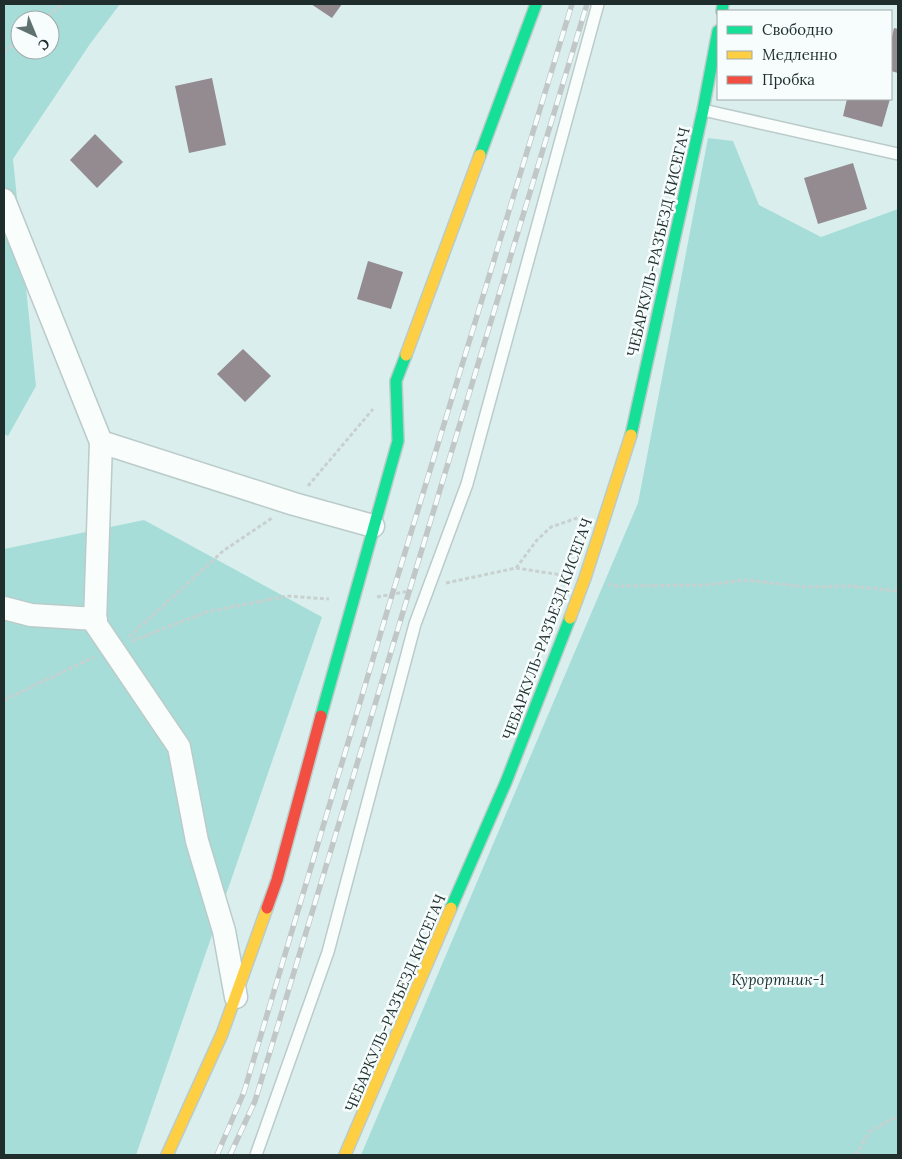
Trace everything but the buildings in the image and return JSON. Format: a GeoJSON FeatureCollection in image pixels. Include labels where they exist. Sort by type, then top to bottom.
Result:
{"type":"FeatureCollection","features":[{"type":"Feature","properties":{"kind":"street"},"geometry":{"type":"LineString","coordinates":[[167,1155],[222,1034],[277,880],[352,600],[398,441],[396,381],[536,4]]}},
{"type":"Feature","properties":{"kind":"street","name":"ЧЕБАРКУЛЬ-РАЗЪЕЗД КИСЕГАЧ"},"geometry":{"type":"LineString","coordinates":[[345,1155],[506,782],[585,578],[630,438],[703,110],[717,36]]}},
{"type":"Feature","properties":{"kind":"street"},"geometry":{"type":"LineString","coordinates":[[4,200],[101,442],[95,624],[179,747],[196,841],[224,931],[236,997]]}},
{"type":"Feature","properties":{"kind":"street"},"geometry":{"type":"LineString","coordinates":[[101,442],[294,504],[373,526]]}},
{"type":"Feature","properties":{"kind":"street"},"geometry":{"type":"LineString","coordinates":[[4,608],[31,615],[96,619]]}},
{"type":"Feature","properties":{"kind":"lane"},"geometry":{"type":"LineString","coordinates":[[256,1155],[328,952],[415,624],[467,484],[598,4]]}},
{"type":"Feature","properties":{"kind":"lane"},"geometry":{"type":"LineString","coordinates":[[703,110],[898,154]]}},
{"type":"Feature","properties":{"kind":"path"},"geometry":{"type":"LineString","coordinates":[[516,568],[537,540],[550,527],[573,521],[610,500]]}},
{"type":"Feature","properties":{"kind":"path"},"geometry":{"type":"LineString","coordinates":[[129,642],[206,612],[287,596],[352,600],[429,587],[516,568],[585,578],[616,586],[705,585],[746,580],[805,587],[851,586],[898,591]]}},
{"type":"Feature","properties":{"kind":"path"},"geometry":{"type":"LineString","coordinates":[[4,700],[97,656]]}},
{"type":"Feature","properties":{"kind":"path"},"geometry":{"type":"LineString","coordinates":[[856,1155],[870,1131],[898,1116]]}},
{"type":"Feature","properties":{"kind":"green space"},"geometry":{"type":"Polygon","coordinates":[[[9,4],[120,4],[90,44],[13,159],[36,386],[8,436],[4,434],[4,6],[9,4]]]}},
{"type":"Feature","properties":{"kind":"green space","name":"Курортник-1"},"geometry":{"type":"Polygon","coordinates":[[[708,138],[733,141],[759,205],[821,237],[898,209],[898,1155],[361,1155],[638,503],[708,138]]]}},
{"type":"Feature","properties":{"kind":"green space"},"geometry":{"type":"Polygon","coordinates":[[[144,520],[322,617],[136,1155],[4,1155],[4,549],[144,520]]]}},
{"type":"Feature","properties":{"kind":"railway"},"geometry":{"type":"LineString","coordinates":[[217,1155],[244,1092],[392,595],[572,4]]}},
{"type":"Feature","properties":{"kind":"railway"},"geometry":{"type":"LineString","coordinates":[[230,1155],[255,1101],[587,4]]}},
{"type":"Feature","properties":{"kind":"traffic: fast"},"geometry":{"type":"LineString","coordinates":[[480,155],[536,4]]}},
{"type":"Feature","properties":{"kind":"traffic: fast"},"geometry":{"type":"LineString","coordinates":[[722,10],[723,4]]}},
{"type":"Feature","properties":{"kind":"traffic: fast"},"geometry":{"type":"LineString","coordinates":[[631,435],[703,110],[717,36]]}},
{"type":"Feature","properties":{"kind":"traffic: fast"},"geometry":{"type":"LineString","coordinates":[[321,716],[398,441],[396,381],[406,355]]}},
{"type":"Feature","properties":{"kind":"traffic: fast"},"geometry":{"type":"LineString","coordinates":[[451,908],[506,782],[570,618]]}},
{"type":"Feature","properties":{"kind":"traffic: slow"},"geometry":{"type":"LineString","coordinates":[[406,355],[480,155]]}},
{"type":"Feature","properties":{"kind":"traffic: slow"},"geometry":{"type":"LineString","coordinates":[[570,618],[585,578],[631,435]]}},
{"type":"Feature","properties":{"kind":"traffic: slow"},"geometry":{"type":"LineString","coordinates":[[167,1155],[222,1034],[267,908]]}},
{"type":"Feature","properties":{"kind":"traffic: slow"},"geometry":{"type":"LineString","coordinates":[[345,1155],[451,908]]}},
{"type":"Feature","properties":{"kind":"traffic: jam"},"geometry":{"type":"LineString","coordinates":[[267,908],[277,880],[321,716]]}}]}
